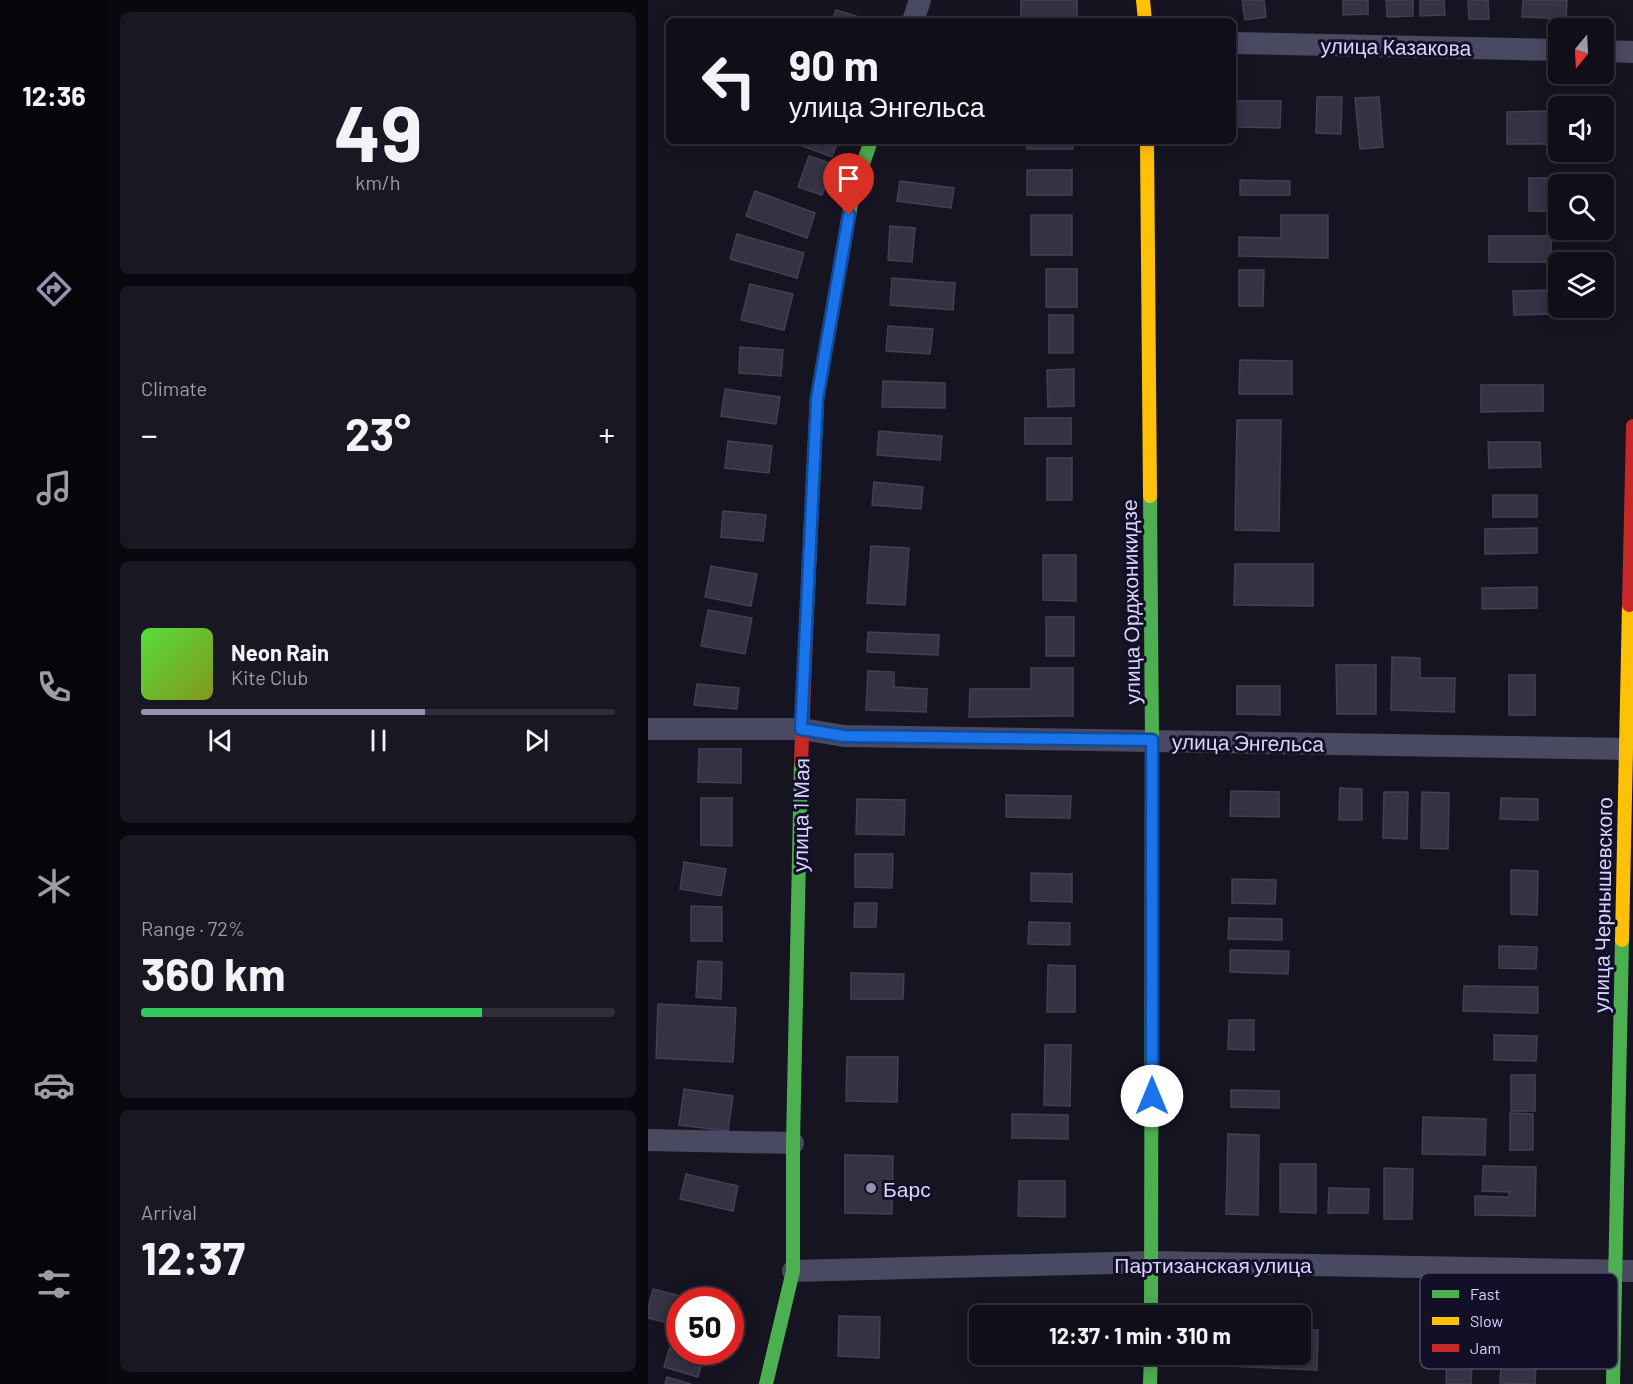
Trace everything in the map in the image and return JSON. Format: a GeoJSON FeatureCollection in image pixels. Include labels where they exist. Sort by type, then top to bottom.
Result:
{"type":"FeatureCollection","features":[{"type":"Feature","properties":{"kind":"street"},"geometry":{"type":"LineString","coordinates":[[914,18],[920,0]]}},
{"type":"Feature","properties":{"kind":"street"},"geometry":{"type":"LineString","coordinates":[[1143,0],[1144,18]]}},
{"type":"Feature","properties":{"kind":"street","name":"улица Казакова"},"geometry":{"type":"LineString","coordinates":[[1236,43],[1548,50]]}},
{"type":"Feature","properties":{"kind":"street"},"geometry":{"type":"LineString","coordinates":[[1614,51],[1633,52]]}},
{"type":"Feature","properties":{"kind":"street","name":"улица 1 Мая"},"geometry":{"type":"LineString","coordinates":[[766,1384],[793,1271],[793,1143],[801,729],[817,399],[853,192],[870,144]]}},
{"type":"Feature","properties":{"kind":"street","name":"улица Орджоникидзе"},"geometry":{"type":"LineString","coordinates":[[1147,144],[1152,740],[1151,1305]]}},
{"type":"Feature","properties":{"kind":"street","name":"улица Чернышевского"},"geometry":{"type":"LineString","coordinates":[[1618,1336],[1625,1270],[1633,426]]}},
{"type":"Feature","properties":{"kind":"street","name":"улица Энгельса"},"geometry":{"type":"LineString","coordinates":[[648,729],[801,729],[844,736],[1630,749]]}},
{"type":"Feature","properties":{"kind":"street"},"geometry":{"type":"LineString","coordinates":[[648,1140],[793,1143]]}},
{"type":"Feature","properties":{"kind":"street","name":"Партизанская улица"},"geometry":{"type":"LineString","coordinates":[[793,1271],[1152,1263],[1625,1270]]}},
{"type":"Feature","properties":{"kind":"street"},"geometry":{"type":"LineString","coordinates":[[1150,1384],[1151,1365]]}},
{"type":"Feature","properties":{"kind":"street","name":"улица Чернышевского"},"geometry":{"type":"LineString","coordinates":[[1613,1384],[1615,1369]]}},
{"type":"Feature","properties":{"kind":"building"},"geometry":{"type":"Polygon","coordinates":[[[1021,0],[1077,0],[1077,18],[1021,18],[1021,0]]]}},
{"type":"Feature","properties":{"kind":"building"},"geometry":{"type":"Polygon","coordinates":[[[1242,0],[1264,0],[1266,17],[1245,20],[1242,0]]]}},
{"type":"Feature","properties":{"kind":"building"},"geometry":{"type":"Polygon","coordinates":[[[1343,0],[1368,0],[1368,14],[1343,15],[1343,0]]]}},
{"type":"Feature","properties":{"kind":"building"},"geometry":{"type":"Polygon","coordinates":[[[1386,0],[1413,0],[1413,16],[1387,17],[1386,0]]]}},
{"type":"Feature","properties":{"kind":"building"},"geometry":{"type":"Polygon","coordinates":[[[1420,0],[1444,0],[1445,15],[1420,16],[1420,0]]]}},
{"type":"Feature","properties":{"kind":"building"},"geometry":{"type":"Polygon","coordinates":[[[1468,0],[1488,0],[1489,19],[1469,19],[1468,0]]]}},
{"type":"Feature","properties":{"kind":"building"},"geometry":{"type":"Polygon","coordinates":[[[1523,0],[1567,0],[1566,18],[1522,17],[1523,0]]]}},
{"type":"Feature","properties":{"kind":"building"},"geometry":{"type":"Polygon","coordinates":[[[836,10],[861,18],[833,18],[836,10]]]}},
{"type":"Feature","properties":{"kind":"building"},"geometry":{"type":"Polygon","coordinates":[[[1317,97],[1342,97],[1341,134],[1316,133],[1317,97]]]}},
{"type":"Feature","properties":{"kind":"building"},"geometry":{"type":"Polygon","coordinates":[[[1379,97],[1383,147],[1360,149],[1355,98],[1379,97]]]}},
{"type":"Feature","properties":{"kind":"building"},"geometry":{"type":"Polygon","coordinates":[[[1236,101],[1281,101],[1280,128],[1236,127],[1236,101]]]}},
{"type":"Feature","properties":{"kind":"building"},"geometry":{"type":"Polygon","coordinates":[[[1548,111],[1548,144],[1507,144],[1507,112],[1548,111]]]}},
{"type":"Feature","properties":{"kind":"building"},"geometry":{"type":"Polygon","coordinates":[[[797,144],[837,144],[832,157],[797,144]]]}},
{"type":"Feature","properties":{"kind":"building"},"geometry":{"type":"Polygon","coordinates":[[[1027,144],[1073,144],[1073,149],[1027,149],[1027,144]]]}},
{"type":"Feature","properties":{"kind":"building"},"geometry":{"type":"Polygon","coordinates":[[[809,156],[833,164],[822,195],[798,187],[809,156]]]}},
{"type":"Feature","properties":{"kind":"building"},"geometry":{"type":"Polygon","coordinates":[[[1027,170],[1072,170],[1072,195],[1027,195],[1027,170]]]}},
{"type":"Feature","properties":{"kind":"building"},"geometry":{"type":"Polygon","coordinates":[[[1529,178],[1548,178],[1548,211],[1529,211],[1529,178]]]}},
{"type":"Feature","properties":{"kind":"building"},"geometry":{"type":"Polygon","coordinates":[[[1240,180],[1290,181],[1290,195],[1240,195],[1240,180]]]}},
{"type":"Feature","properties":{"kind":"building"},"geometry":{"type":"Polygon","coordinates":[[[900,181],[954,188],[951,208],[897,201],[900,181]]]}},
{"type":"Feature","properties":{"kind":"building"},"geometry":{"type":"Polygon","coordinates":[[[755,191],[815,213],[807,238],[746,216],[755,191]]]}},
{"type":"Feature","properties":{"kind":"building"},"geometry":{"type":"Polygon","coordinates":[[[1031,215],[1072,215],[1072,255],[1031,255],[1031,215]]]}},
{"type":"Feature","properties":{"kind":"building"},"geometry":{"type":"Polygon","coordinates":[[[1281,215],[1328,215],[1328,258],[1239,256],[1239,237],[1281,238],[1281,215]]]}},
{"type":"Feature","properties":{"kind":"building"},"geometry":{"type":"Polygon","coordinates":[[[890,226],[915,228],[912,262],[888,260],[890,226]]]}},
{"type":"Feature","properties":{"kind":"building"},"geometry":{"type":"Polygon","coordinates":[[[737,234],[804,253],[797,278],[730,259],[737,234]]]}},
{"type":"Feature","properties":{"kind":"building"},"geometry":{"type":"Polygon","coordinates":[[[1489,236],[1548,236],[1548,240],[1551,240],[1548,262],[1489,262],[1489,236]]]}},
{"type":"Feature","properties":{"kind":"building"},"geometry":{"type":"Polygon","coordinates":[[[1046,269],[1077,269],[1077,307],[1046,307],[1046,269]]]}},
{"type":"Feature","properties":{"kind":"building"},"geometry":{"type":"Polygon","coordinates":[[[1239,270],[1264,270],[1263,306],[1239,306],[1239,270]]]}},
{"type":"Feature","properties":{"kind":"building"},"geometry":{"type":"Polygon","coordinates":[[[892,278],[955,283],[953,310],[890,305],[892,278]]]}},
{"type":"Feature","properties":{"kind":"building"},"geometry":{"type":"Polygon","coordinates":[[[750,284],[793,294],[784,330],[741,320],[750,284]]]}},
{"type":"Feature","properties":{"kind":"building"},"geometry":{"type":"Polygon","coordinates":[[[1548,290],[1548,314],[1514,315],[1513,291],[1548,290]]]}},
{"type":"Feature","properties":{"kind":"building"},"geometry":{"type":"Polygon","coordinates":[[[1049,315],[1073,315],[1073,353],[1049,353],[1049,315]]]}},
{"type":"Feature","properties":{"kind":"building"},"geometry":{"type":"Polygon","coordinates":[[[888,326],[933,329],[930,354],[886,351],[888,326]]]}},
{"type":"Feature","properties":{"kind":"building"},"geometry":{"type":"Polygon","coordinates":[[[740,347],[783,350],[781,376],[739,373],[740,347]]]}},
{"type":"Feature","properties":{"kind":"building"},"geometry":{"type":"Polygon","coordinates":[[[1240,360],[1292,361],[1292,394],[1239,394],[1240,360]]]}},
{"type":"Feature","properties":{"kind":"building"},"geometry":{"type":"Polygon","coordinates":[[[1074,369],[1074,406],[1048,407],[1047,370],[1074,369]]]}},
{"type":"Feature","properties":{"kind":"building"},"geometry":{"type":"Polygon","coordinates":[[[883,381],[945,383],[945,408],[882,407],[883,381]]]}},
{"type":"Feature","properties":{"kind":"building"},"geometry":{"type":"Polygon","coordinates":[[[1481,385],[1543,385],[1543,411],[1481,412],[1481,385]]]}},
{"type":"Feature","properties":{"kind":"building"},"geometry":{"type":"Polygon","coordinates":[[[725,389],[780,397],[776,424],[721,416],[725,389]]]}},
{"type":"Feature","properties":{"kind":"building"},"geometry":{"type":"Polygon","coordinates":[[[1025,418],[1071,418],[1071,444],[1025,444],[1025,418]]]}},
{"type":"Feature","properties":{"kind":"building"},"geometry":{"type":"Polygon","coordinates":[[[1237,420],[1281,420],[1279,531],[1235,530],[1237,420]]]}},
{"type":"Feature","properties":{"kind":"building"},"geometry":{"type":"Polygon","coordinates":[[[879,431],[942,436],[940,460],[877,455],[879,431]]]}},
{"type":"Feature","properties":{"kind":"building"},"geometry":{"type":"Polygon","coordinates":[[[728,441],[772,446],[769,473],[725,468],[728,441]]]}},
{"type":"Feature","properties":{"kind":"building"},"geometry":{"type":"Polygon","coordinates":[[[1488,442],[1540,442],[1541,467],[1489,468],[1488,442]]]}},
{"type":"Feature","properties":{"kind":"building"},"geometry":{"type":"Polygon","coordinates":[[[1047,458],[1072,458],[1072,500],[1047,500],[1047,458]]]}},
{"type":"Feature","properties":{"kind":"building"},"geometry":{"type":"Polygon","coordinates":[[[874,482],[923,487],[921,509],[872,505],[874,482]]]}},
{"type":"Feature","properties":{"kind":"building"},"geometry":{"type":"Polygon","coordinates":[[[1493,495],[1537,495],[1537,517],[1493,517],[1493,495]]]}},
{"type":"Feature","properties":{"kind":"building"},"geometry":{"type":"Polygon","coordinates":[[[723,511],[766,515],[763,541],[721,537],[723,511]]]}},
{"type":"Feature","properties":{"kind":"building"},"geometry":{"type":"Polygon","coordinates":[[[1537,528],[1537,553],[1485,554],[1485,529],[1537,528]]]}},
{"type":"Feature","properties":{"kind":"building"},"geometry":{"type":"Polygon","coordinates":[[[871,546],[909,548],[905,605],[867,603],[871,546]]]}},
{"type":"Feature","properties":{"kind":"building"},"geometry":{"type":"Polygon","coordinates":[[[1043,555],[1076,555],[1076,601],[1043,600],[1043,555]]]}},
{"type":"Feature","properties":{"kind":"building"},"geometry":{"type":"Polygon","coordinates":[[[1235,564],[1313,564],[1313,606],[1234,605],[1235,564]]]}},
{"type":"Feature","properties":{"kind":"building"},"geometry":{"type":"Polygon","coordinates":[[[711,566],[757,574],[751,606],[705,597],[711,566]]]}},
{"type":"Feature","properties":{"kind":"building"},"geometry":{"type":"Polygon","coordinates":[[[1537,587],[1537,608],[1482,609],[1482,588],[1537,587]]]}},
{"type":"Feature","properties":{"kind":"building"},"geometry":{"type":"Polygon","coordinates":[[[708,610],[752,618],[745,654],[701,646],[708,610]]]}},
{"type":"Feature","properties":{"kind":"building"},"geometry":{"type":"Polygon","coordinates":[[[1046,617],[1074,617],[1074,656],[1046,656],[1046,617]]]}},
{"type":"Feature","properties":{"kind":"building"},"geometry":{"type":"Polygon","coordinates":[[[868,632],[939,635],[938,655],[867,652],[868,632]]]}},
{"type":"Feature","properties":{"kind":"building"},"geometry":{"type":"Polygon","coordinates":[[[1392,657],[1420,658],[1420,678],[1455,678],[1454,712],[1391,710],[1392,657]]]}},
{"type":"Feature","properties":{"kind":"building"},"geometry":{"type":"Polygon","coordinates":[[[1336,665],[1376,665],[1376,714],[1337,714],[1336,665]]]}},
{"type":"Feature","properties":{"kind":"building"},"geometry":{"type":"Polygon","coordinates":[[[1031,668],[1073,668],[1073,716],[969,717],[970,689],[1031,689],[1031,668]]]}},
{"type":"Feature","properties":{"kind":"building"},"geometry":{"type":"Polygon","coordinates":[[[868,671],[894,672],[894,687],[927,689],[926,712],[866,710],[868,671]]]}},
{"type":"Feature","properties":{"kind":"building"},"geometry":{"type":"Polygon","coordinates":[[[1509,675],[1535,675],[1535,715],[1509,715],[1509,675]]]}},
{"type":"Feature","properties":{"kind":"building"},"geometry":{"type":"Polygon","coordinates":[[[697,684],[739,688],[737,709],[694,705],[697,684]]]}},
{"type":"Feature","properties":{"kind":"building"},"geometry":{"type":"Polygon","coordinates":[[[1237,686],[1280,686],[1280,715],[1237,714],[1237,686]]]}},
{"type":"Feature","properties":{"kind":"building"},"geometry":{"type":"Polygon","coordinates":[[[699,749],[741,749],[741,783],[698,782],[699,749]]]}},
{"type":"Feature","properties":{"kind":"building"},"geometry":{"type":"Polygon","coordinates":[[[1340,788],[1362,789],[1362,820],[1339,820],[1340,788]]]}},
{"type":"Feature","properties":{"kind":"building"},"geometry":{"type":"Polygon","coordinates":[[[1231,791],[1279,792],[1279,817],[1230,816],[1231,791]]]}},
{"type":"Feature","properties":{"kind":"building"},"geometry":{"type":"Polygon","coordinates":[[[1384,792],[1408,792],[1407,839],[1383,838],[1384,792]]]}},
{"type":"Feature","properties":{"kind":"building"},"geometry":{"type":"Polygon","coordinates":[[[1422,792],[1449,793],[1448,849],[1421,848],[1422,792]]]}},
{"type":"Feature","properties":{"kind":"building"},"geometry":{"type":"Polygon","coordinates":[[[1006,795],[1071,796],[1070,818],[1006,817],[1006,795]]]}},
{"type":"Feature","properties":{"kind":"building"},"geometry":{"type":"Polygon","coordinates":[[[701,798],[732,798],[732,846],[701,845],[701,798]]]}},
{"type":"Feature","properties":{"kind":"building"},"geometry":{"type":"Polygon","coordinates":[[[1501,798],[1538,799],[1538,820],[1500,819],[1501,798]]]}},
{"type":"Feature","properties":{"kind":"building"},"geometry":{"type":"Polygon","coordinates":[[[857,799],[905,800],[904,835],[856,834],[857,799]]]}},
{"type":"Feature","properties":{"kind":"building"},"geometry":{"type":"Polygon","coordinates":[[[855,854],[893,854],[892,888],[855,887],[855,854]]]}},
{"type":"Feature","properties":{"kind":"building"},"geometry":{"type":"Polygon","coordinates":[[[684,862],[726,869],[721,896],[680,889],[684,862]]]}},
{"type":"Feature","properties":{"kind":"building"},"geometry":{"type":"Polygon","coordinates":[[[1511,870],[1538,871],[1537,915],[1511,914],[1511,870]]]}},
{"type":"Feature","properties":{"kind":"building"},"geometry":{"type":"Polygon","coordinates":[[[1031,873],[1072,874],[1072,902],[1031,901],[1031,873]]]}},
{"type":"Feature","properties":{"kind":"building"},"geometry":{"type":"Polygon","coordinates":[[[1232,879],[1276,880],[1275,904],[1232,903],[1232,879]]]}},
{"type":"Feature","properties":{"kind":"building"},"geometry":{"type":"Polygon","coordinates":[[[855,903],[877,903],[876,927],[854,927],[855,903]]]}},
{"type":"Feature","properties":{"kind":"building"},"geometry":{"type":"Polygon","coordinates":[[[691,906],[722,907],[722,941],[691,941],[691,906]]]}},
{"type":"Feature","properties":{"kind":"building"},"geometry":{"type":"Polygon","coordinates":[[[1229,918],[1282,919],[1282,940],[1228,939],[1229,918]]]}},
{"type":"Feature","properties":{"kind":"building"},"geometry":{"type":"Polygon","coordinates":[[[1029,922],[1070,923],[1070,945],[1028,944],[1029,922]]]}},
{"type":"Feature","properties":{"kind":"building"},"geometry":{"type":"Polygon","coordinates":[[[1499,946],[1537,947],[1536,969],[1499,968],[1499,946]]]}},
{"type":"Feature","properties":{"kind":"building"},"geometry":{"type":"Polygon","coordinates":[[[1230,950],[1289,951],[1288,974],[1230,972],[1230,950]]]}},
{"type":"Feature","properties":{"kind":"building"},"geometry":{"type":"Polygon","coordinates":[[[698,961],[722,962],[721,999],[696,997],[698,961]]]}},
{"type":"Feature","properties":{"kind":"building"},"geometry":{"type":"Polygon","coordinates":[[[1048,965],[1075,966],[1075,1012],[1047,1012],[1048,965]]]}},
{"type":"Feature","properties":{"kind":"building"},"geometry":{"type":"Polygon","coordinates":[[[851,973],[904,974],[903,999],[851,999],[851,973]]]}},
{"type":"Feature","properties":{"kind":"building"},"geometry":{"type":"Polygon","coordinates":[[[1464,986],[1538,987],[1538,1013],[1463,1011],[1464,986]]]}},
{"type":"Feature","properties":{"kind":"building"},"geometry":{"type":"Polygon","coordinates":[[[658,1004],[736,1008],[733,1062],[656,1058],[658,1004]]]}},
{"type":"Feature","properties":{"kind":"building"},"geometry":{"type":"Polygon","coordinates":[[[1229,1020],[1254,1020],[1254,1050],[1228,1049],[1229,1020]]]}},
{"type":"Feature","properties":{"kind":"building"},"geometry":{"type":"Polygon","coordinates":[[[1494,1035],[1537,1036],[1536,1061],[1494,1060],[1494,1035]]]}},
{"type":"Feature","properties":{"kind":"building"},"geometry":{"type":"Polygon","coordinates":[[[1045,1045],[1071,1045],[1070,1106],[1044,1105],[1045,1045]]]}},
{"type":"Feature","properties":{"kind":"building"},"geometry":{"type":"Polygon","coordinates":[[[847,1057],[898,1057],[897,1102],[846,1101],[847,1057]]]}},
{"type":"Feature","properties":{"kind":"building"},"geometry":{"type":"Polygon","coordinates":[[[1511,1075],[1535,1075],[1535,1111],[1511,1111],[1511,1075]]]}},
{"type":"Feature","properties":{"kind":"building"},"geometry":{"type":"Polygon","coordinates":[[[684,1089],[733,1096],[728,1131],[679,1125],[684,1089]]]}},
{"type":"Feature","properties":{"kind":"building"},"geometry":{"type":"Polygon","coordinates":[[[1231,1090],[1279,1091],[1279,1108],[1231,1107],[1231,1090]]]}},
{"type":"Feature","properties":{"kind":"building"},"geometry":{"type":"Polygon","coordinates":[[[1510,1113],[1533,1114],[1533,1150],[1510,1150],[1510,1113]]]}},
{"type":"Feature","properties":{"kind":"building"},"geometry":{"type":"Polygon","coordinates":[[[1012,1114],[1068,1115],[1068,1139],[1012,1138],[1012,1114]]]}},
{"type":"Feature","properties":{"kind":"building"},"geometry":{"type":"Polygon","coordinates":[[[1423,1117],[1486,1119],[1485,1155],[1422,1154],[1423,1117]]]}},
{"type":"Feature","properties":{"kind":"building"},"geometry":{"type":"Polygon","coordinates":[[[1228,1134],[1259,1135],[1258,1215],[1226,1214],[1228,1134]]]}},
{"type":"Feature","properties":{"kind":"building"},"geometry":{"type":"Polygon","coordinates":[[[845,1155],[893,1156],[892,1214],[845,1213],[845,1155]]]}},
{"type":"Feature","properties":{"kind":"building"},"geometry":{"type":"Polygon","coordinates":[[[1280,1164],[1316,1164],[1316,1213],[1280,1212],[1280,1164]]]}},
{"type":"Feature","properties":{"kind":"building"},"geometry":{"type":"Polygon","coordinates":[[[1483,1166],[1536,1167],[1535,1216],[1475,1215],[1475,1196],[1509,1197],[1509,1192],[1482,1191],[1483,1166]]]}},
{"type":"Feature","properties":{"kind":"building"},"geometry":{"type":"Polygon","coordinates":[[[1384,1168],[1413,1169],[1412,1219],[1384,1219],[1384,1168]]]}},
{"type":"Feature","properties":{"kind":"building"},"geometry":{"type":"Polygon","coordinates":[[[686,1174],[738,1186],[733,1211],[680,1199],[686,1174]]]}},
{"type":"Feature","properties":{"kind":"building"},"geometry":{"type":"Polygon","coordinates":[[[1019,1181],[1065,1181],[1065,1217],[1018,1216],[1019,1181]]]}},
{"type":"Feature","properties":{"kind":"building"},"geometry":{"type":"Polygon","coordinates":[[[1329,1188],[1369,1189],[1368,1213],[1328,1213],[1329,1188]]]}},
{"type":"Feature","properties":{"kind":"building"},"geometry":{"type":"Polygon","coordinates":[[[653,1289],[666,1292],[666,1322],[648,1318],[653,1289]]]}},
{"type":"Feature","properties":{"kind":"building"},"geometry":{"type":"Polygon","coordinates":[[[839,1316],[880,1317],[879,1358],[838,1356],[839,1316]]]}},
{"type":"Feature","properties":{"kind":"building"},"geometry":{"type":"Polygon","coordinates":[[[1311,1330],[1318,1330],[1317,1370],[1226,1366],[1311,1365],[1311,1330]]]}},
{"type":"Feature","properties":{"kind":"building"},"geometry":{"type":"Polygon","coordinates":[[[666,1360],[666,1365],[701,1365],[698,1377],[664,1367],[666,1360]]]}},
{"type":"Feature","properties":{"kind":"building"},"geometry":{"type":"Polygon","coordinates":[[[1447,1369],[1472,1369],[1471,1384],[1446,1384],[1447,1369]]]}},
{"type":"Feature","properties":{"kind":"building"},"geometry":{"type":"Polygon","coordinates":[[[1501,1369],[1536,1369],[1535,1384],[1500,1383],[1501,1369]]]}},
{"type":"Feature","properties":{"kind":"building"},"geometry":{"type":"Polygon","coordinates":[[[667,1377],[691,1384],[665,1384],[667,1377]]]}},
{"type":"Feature","properties":{"kind":"traffic: fast"},"geometry":{"type":"LineString","coordinates":[[807,610],[817,399],[853,192],[870,144]]}},
{"type":"Feature","properties":{"kind":"traffic: fast"},"geometry":{"type":"LineString","coordinates":[[1150,496],[1151,1305]]}},
{"type":"Feature","properties":{"kind":"traffic: fast"},"geometry":{"type":"LineString","coordinates":[[766,1384],[793,1271],[793,1143],[801,762]]}},
{"type":"Feature","properties":{"kind":"traffic: fast"},"geometry":{"type":"LineString","coordinates":[[1615,1273],[1622,940]]}},
{"type":"Feature","properties":{"kind":"traffic: fast"},"geometry":{"type":"LineString","coordinates":[[1150,1384],[1151,1365]]}},
{"type":"Feature","properties":{"kind":"traffic: fast"},"geometry":{"type":"LineString","coordinates":[[1613,1369],[1613,1384]]}},
{"type":"Feature","properties":{"kind":"traffic: slow"},"geometry":{"type":"LineString","coordinates":[[1143,0],[1145,18]]}},
{"type":"Feature","properties":{"kind":"traffic: slow"},"geometry":{"type":"LineString","coordinates":[[1147,144],[1150,496]]}},
{"type":"Feature","properties":{"kind":"traffic: slow"},"geometry":{"type":"LineString","coordinates":[[1622,940],[1629,605]]}},
{"type":"Feature","properties":{"kind":"traffic: jam"},"geometry":{"type":"LineString","coordinates":[[1629,605],[1633,426]]}},
{"type":"Feature","properties":{"kind":"traffic: jam"},"geometry":{"type":"LineString","coordinates":[[801,762],[807,610]]}},
{"type":"Feature","properties":{"kind":"place","name":"Барс"},"geometry":{"type":"Point","coordinates":[871,1188]}},
{"type":"Feature","properties":{"kind":"route"},"geometry":{"type":"LineString","coordinates":[[849,215],[817,399],[801,729],[844,736],[1152,740],[1152,1096]]}}]}
